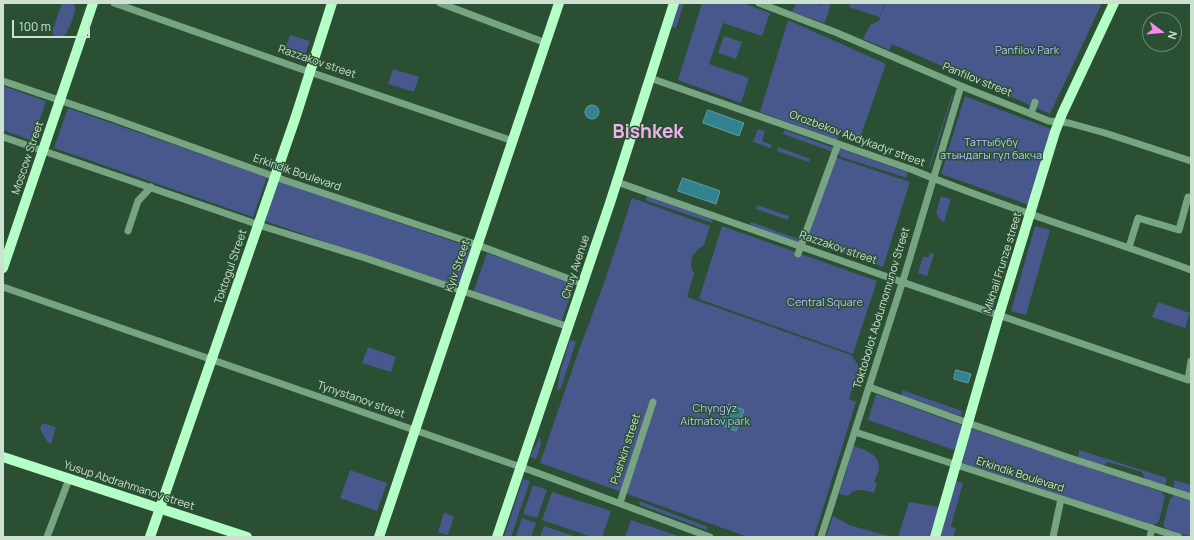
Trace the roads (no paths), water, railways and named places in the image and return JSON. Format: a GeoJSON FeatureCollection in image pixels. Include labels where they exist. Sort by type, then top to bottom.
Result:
{"type":"FeatureCollection","features":[{"type":"Feature","properties":{"kind":"main road","name":"Moscow Street"},"geometry":{"type":"LineString","coordinates":[[3,268],[93,3]]}},
{"type":"Feature","properties":{"kind":"main road","name":"Toktogul Street"},"geometry":{"type":"LineString","coordinates":[[150,537],[276,177],[332,3]]}},
{"type":"Feature","properties":{"kind":"main road","name":"Kyiv Street"},"geometry":{"type":"LineString","coordinates":[[379,537],[559,3]]}},
{"type":"Feature","properties":{"kind":"main road","name":"Chuy Avenue"},"geometry":{"type":"LineString","coordinates":[[497,537],[569,327],[674,3]]}},
{"type":"Feature","properties":{"kind":"main road","name":"Mikhail Frunze street"},"geometry":{"type":"LineString","coordinates":[[935,537],[999,315],[1059,122],[1114,3]]}},
{"type":"Feature","properties":{"kind":"main road","name":"Yusup Abdrahmanov street"},"geometry":{"type":"LineString","coordinates":[[3,457],[247,537]]}},
{"type":"Feature","properties":{"kind":"street","name":"Razzakov street"},"geometry":{"type":"LineString","coordinates":[[114,3],[513,141]]}},
{"type":"Feature","properties":{"kind":"street"},"geometry":{"type":"LineString","coordinates":[[440,3],[546,43]]}},
{"type":"Feature","properties":{"kind":"street","name":"Panfilov street"},"geometry":{"type":"LineString","coordinates":[[759,3],[835,32],[961,86],[1049,121],[1069,123],[1105,133],[1191,161]]}},
{"type":"Feature","properties":{"kind":"street","name":"Orozbekov Abdykadyr street"},"geometry":{"type":"LineString","coordinates":[[650,78],[753,113],[913,170],[1030,214],[1129,247],[1191,270]]}},
{"type":"Feature","properties":{"kind":"street","name":"Erkindik Boulevard"},"geometry":{"type":"LineString","coordinates":[[3,81],[109,117],[276,177],[477,245],[583,284]]}},
{"type":"Feature","properties":{"kind":"street","name":"Toktobolot Abdumomunov Street"},"geometry":{"type":"LineString","coordinates":[[821,537],[902,282],[961,86]]}},
{"type":"Feature","properties":{"kind":"street"},"geometry":{"type":"LineString","coordinates":[[1030,114],[1035,102]]}},
{"type":"Feature","properties":{"kind":"street"},"geometry":{"type":"LineString","coordinates":[[3,137],[569,327]]}},
{"type":"Feature","properties":{"kind":"street"},"geometry":{"type":"LineString","coordinates":[[798,254],[838,144]]}},
{"type":"Feature","properties":{"kind":"street","name":"Razzakov street"},"geometry":{"type":"LineString","coordinates":[[617,182],[800,247],[1188,380],[1191,361]]}},
{"type":"Feature","properties":{"kind":"street"},"geometry":{"type":"LineString","coordinates":[[128,231],[138,200],[151,187]]}},
{"type":"Feature","properties":{"kind":"street"},"geometry":{"type":"LineString","coordinates":[[1129,247],[1138,218],[1178,230],[1188,197]]}},
{"type":"Feature","properties":{"kind":"street","name":"Tynystanov street"},"geometry":{"type":"LineString","coordinates":[[3,287],[520,467],[710,537]]}},
{"type":"Feature","properties":{"kind":"street"},"geometry":{"type":"LineString","coordinates":[[869,387],[1070,458],[1191,497]]}},
{"type":"Feature","properties":{"kind":"street","name":"Pushkin street"},"geometry":{"type":"LineString","coordinates":[[620,503],[653,402]]}},
{"type":"Feature","properties":{"kind":"street","name":"Erkindik Boulevard"},"geometry":{"type":"LineString","coordinates":[[855,432],[1179,537]]}},
{"type":"Feature","properties":{"kind":"street"},"geometry":{"type":"LineString","coordinates":[[48,537],[69,479]]}},
{"type":"Feature","properties":{"kind":"street"},"geometry":{"type":"LineString","coordinates":[[1053,537],[1061,500]]}},
{"type":"Feature","properties":{"kind":"street"},"geometry":{"type":"LineString","coordinates":[[1150,537],[1152,528]]}},
{"type":"Feature","properties":{"kind":"district","name":"Bishkek"},"geometry":{"type":"Point","coordinates":[648,133]}},
{"type":"Feature","properties":{"kind":"park label","name":"Panfilov Park"},"geometry":{"type":"Point","coordinates":[1027,51]}},
{"type":"Feature","properties":{"kind":"park label","name":"Таттыбүбү атындагы гүл бакча"},"geometry":{"type":"Point","coordinates":[991,149]}},
{"type":"Feature","properties":{"kind":"park label","name":"Central Square"},"geometry":{"type":"Point","coordinates":[825,303]}},
{"type":"Feature","properties":{"kind":"park label","name":"Chyngyz Aitmatov park"},"geometry":{"type":"Point","coordinates":[715,415]}}]}
